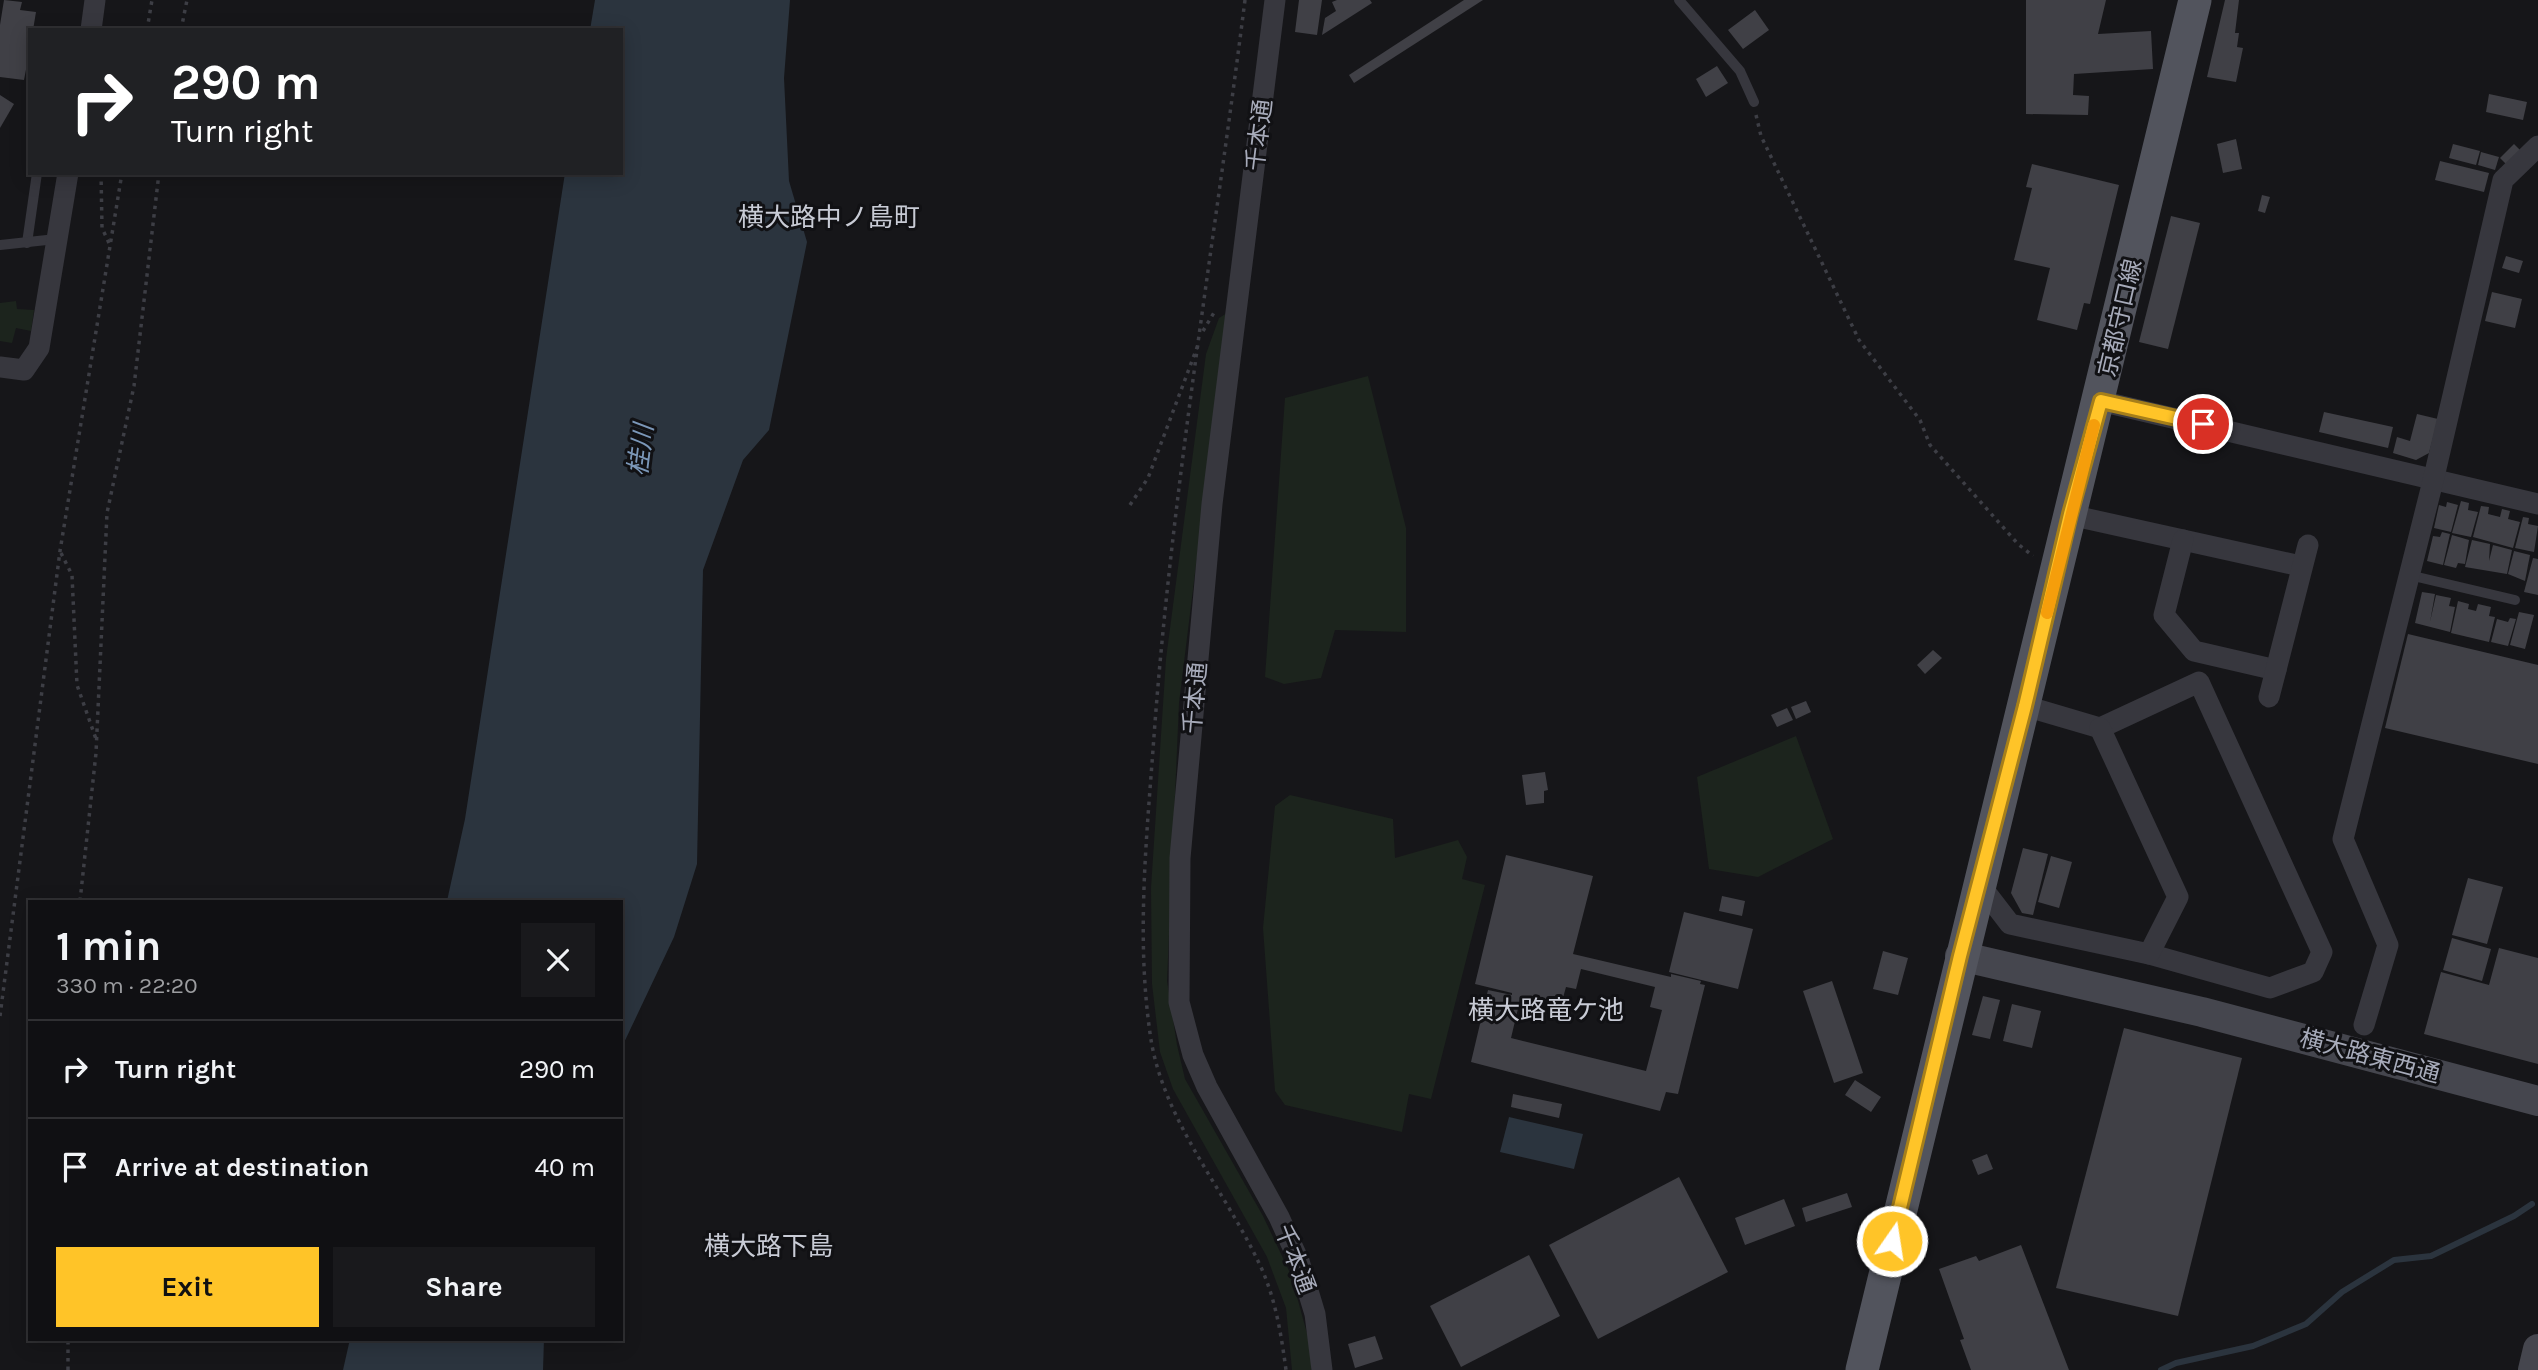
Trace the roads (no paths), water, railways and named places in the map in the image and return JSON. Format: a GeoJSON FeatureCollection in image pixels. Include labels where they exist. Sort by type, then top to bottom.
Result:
{"type":"FeatureCollection","features":[{"type":"Feature","properties":{"kind":"main road","name":"京都守口線"},"geometry":{"type":"LineString","coordinates":[[1862,1370],[1963,945],[2025,706],[2070,514],[2101,401],[2195,0]]}},
{"type":"Feature","properties":{"kind":"street"},"geometry":{"type":"LineString","coordinates":[[91,28],[95,0]]}},
{"type":"Feature","properties":{"kind":"street","name":"千本通"},"geometry":{"type":"LineString","coordinates":[[1275,0],[1212,504],[1180,858],[1179,1002],[1193,1055],[1207,1087],[1279,1217],[1299,1261],[1315,1314],[1322,1370]]}},
{"type":"Feature","properties":{"kind":"street"},"geometry":{"type":"LineString","coordinates":[[2364,1025],[2388,946],[2343,839],[2434,477],[2504,180],[2538,146]]}},
{"type":"Feature","properties":{"kind":"street"},"geometry":{"type":"LineString","coordinates":[[0,367],[24,370],[39,348],[68,175]]}},
{"type":"Feature","properties":{"kind":"street"},"geometry":{"type":"LineString","coordinates":[[2101,401],[2434,477],[2538,504]]}},
{"type":"Feature","properties":{"kind":"street"},"geometry":{"type":"LineString","coordinates":[[2070,514],[2301,566]]}},
{"type":"Feature","properties":{"kind":"street"},"geometry":{"type":"LineString","coordinates":[[2183,540],[2164,615],[2194,651],[2276,670]]}},
{"type":"Feature","properties":{"kind":"street"},"geometry":{"type":"LineString","coordinates":[[2269,697],[2308,545]]}},
{"type":"Feature","properties":{"kind":"street"},"geometry":{"type":"LineString","coordinates":[[1980,885],[2010,924],[2149,954],[2270,988],[2314,972],[2322,952],[2199,682],[2100,728],[2025,706]]}},
{"type":"Feature","properties":{"kind":"street"},"geometry":{"type":"LineString","coordinates":[[2100,728],[2178,897],[2149,954]]}},
{"type":"Feature","properties":{"kind":"street","name":"横大路東西通"},"geometry":{"type":"LineString","coordinates":[[1963,945],[2162,985],[2202,1012],[2538,1101]]}},
{"type":"Feature","properties":{"kind":"street"},"geometry":{"type":"LineString","coordinates":[[2533,1370],[2538,1349]]}},
{"type":"Feature","properties":{"kind":"lane"},"geometry":{"type":"LineString","coordinates":[[1679,0],[1740,71],[1754,102]]}},
{"type":"Feature","properties":{"kind":"lane"},"geometry":{"type":"LineString","coordinates":[[27,243],[37,175]]}},
{"type":"Feature","properties":{"kind":"lane"},"geometry":{"type":"LineString","coordinates":[[0,245],[56,239]]}},
{"type":"Feature","properties":{"kind":"lane"},"geometry":{"type":"LineString","coordinates":[[2409,575],[2515,600]]}},
{"type":"Feature","properties":{"kind":"water","name":"桂川"},"geometry":{"type":"Polygon","coordinates":[[[595,0],[790,0],[784,78],[789,181],[807,242],[769,430],[743,460],[703,570],[697,864],[674,937],[623,1045],[623,900],[447,900],[465,819],[565,175],[623,175],[623,28],[590,28],[595,0]]]}},
{"type":"Feature","properties":{"kind":"water"},"geometry":{"type":"Polygon","coordinates":[[[1509,1117],[1583,1134],[1574,1169],[1500,1152],[1509,1117]]]}},
{"type":"Feature","properties":{"kind":"water"},"geometry":{"type":"Polygon","coordinates":[[[350,1341],[544,1341],[543,1370],[343,1370],[350,1341]]]}},
{"type":"Feature","properties":{"kind":"waterway"},"geometry":{"type":"LineString","coordinates":[[2161,1370],[2176,1363],[2253,1346],[2306,1324],[2342,1292],[2394,1260],[2431,1256],[2514,1216],[2532,1204]]}},
{"type":"Feature","properties":{"kind":"district","name":"横大路中ノ島町"},"geometry":{"type":"Point","coordinates":[829,217]}},
{"type":"Feature","properties":{"kind":"district","name":"横大路竜ケ池"},"geometry":{"type":"Point","coordinates":[1546,1010]}},
{"type":"Feature","properties":{"kind":"district","name":"横大路下島"},"geometry":{"type":"Point","coordinates":[769,1246]}}]}
